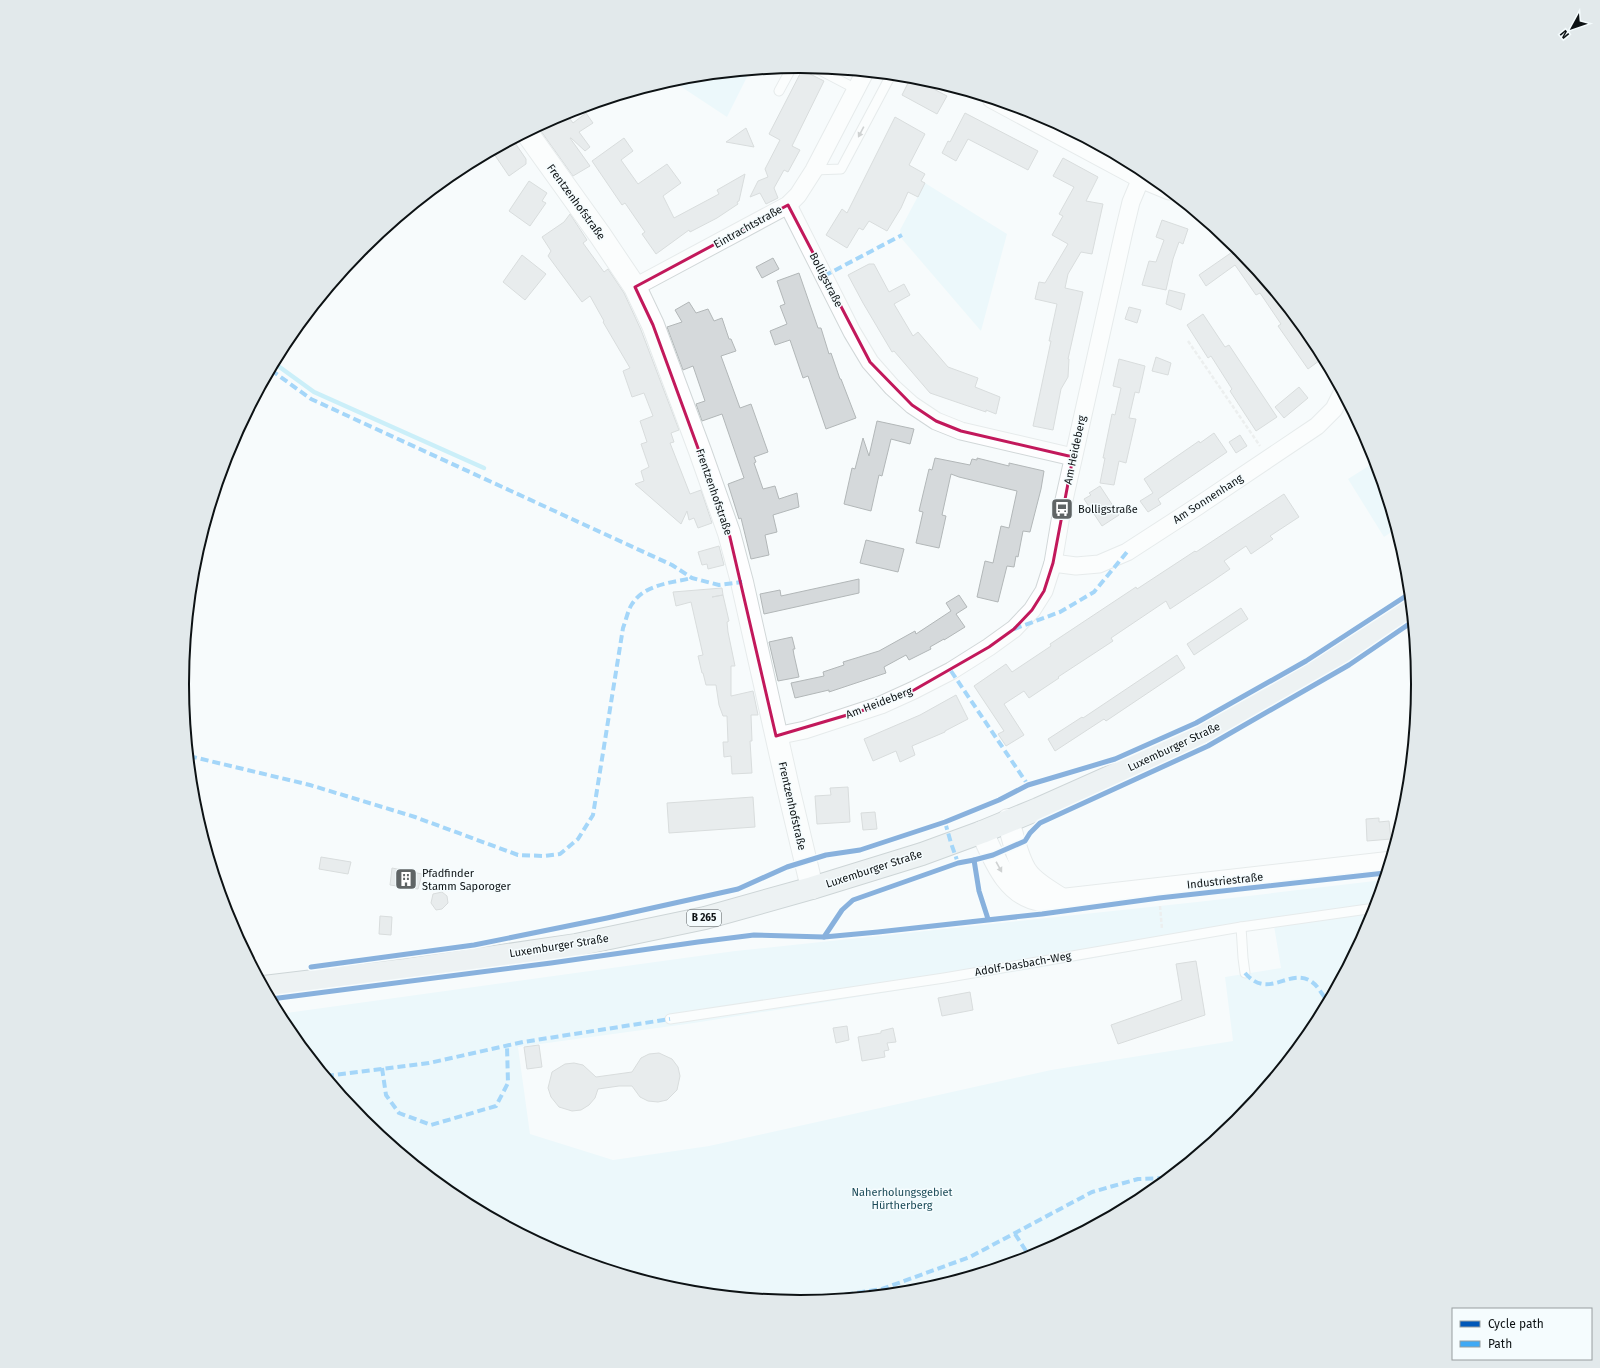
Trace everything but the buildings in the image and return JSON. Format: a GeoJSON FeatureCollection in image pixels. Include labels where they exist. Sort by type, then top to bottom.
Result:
{"type":"FeatureCollection","features":[{"type":"Feature","properties":{"kind":"main road","name":"Luxemburger Straße"},"geometry":{"type":"LineString","coordinates":[[288,983],[406,970],[576,945],[705,918],[812,888],[922,854],[982,832],[1204,735],[1313,674],[1407,613]]}},
{"type":"Feature","properties":{"kind":"main road"},"geometry":{"type":"LineString","coordinates":[[267,982],[288,983]]}},
{"type":"Feature","properties":{"kind":"main road"},"geometry":{"type":"LineString","coordinates":[[269,985],[288,983]]}},
{"type":"Feature","properties":{"kind":"street","name":"Eintrachtstraße"},"geometry":{"type":"LineString","coordinates":[[635,287],[788,205],[798,194],[814,170],[863,76]]}},
{"type":"Feature","properties":{"kind":"street"},"geometry":{"type":"LineString","coordinates":[[1028,118],[1120,164]]}},
{"type":"Feature","properties":{"kind":"street","name":"Frentzenhofstraße"},"geometry":{"type":"LineString","coordinates":[[529,136],[635,287],[653,325],[729,533],[742,582],[812,888]]}},
{"type":"Feature","properties":{"kind":"street","name":"Am Heideberg"},"geometry":{"type":"LineString","coordinates":[[776,736],[805,730],[882,705],[939,677],[989,648],[1014,630],[1032,610],[1044,591],[1053,563],[1073,457],[1124,231],[1131,202],[1141,177]]}},
{"type":"Feature","properties":{"kind":"street","name":"Bolligstraße"},"geometry":{"type":"LineString","coordinates":[[788,205],[852,332],[870,362],[892,387],[912,405],[936,421],[961,431],[1073,457]]}},
{"type":"Feature","properties":{"kind":"street","name":"Am Sonnenhang"},"geometry":{"type":"LineString","coordinates":[[1053,563],[1076,566],[1099,564],[1127,552],[1317,426],[1334,409],[1339,398]]}},
{"type":"Feature","properties":{"kind":"street"},"geometry":{"type":"LineString","coordinates":[[1008,820],[1020,858],[1027,873],[1062,900]]}},
{"type":"Feature","properties":{"kind":"street","name":"Industriestraße"},"geometry":{"type":"LineString","coordinates":[[982,832],[1010,884],[1018,890],[1039,900],[1062,900],[1384,863]]}},
{"type":"Feature","properties":{"kind":"lane"},"geometry":{"type":"LineString","coordinates":[[780,91],[789,73]]}},
{"type":"Feature","properties":{"kind":"lane"},"geometry":{"type":"LineString","coordinates":[[827,74],[856,89]]}},
{"type":"Feature","properties":{"kind":"lane"},"geometry":{"type":"LineString","coordinates":[[814,170],[841,169],[889,80]]}},
{"type":"Feature","properties":{"kind":"lane","name":"Adolf-Dasbach-Weg"},"geometry":{"type":"LineString","coordinates":[[670,1019],[944,978],[1241,927],[1368,909]]}},
{"type":"Feature","properties":{"kind":"lane"},"geometry":{"type":"LineString","coordinates":[[1241,927],[1246,973]]}},
{"type":"Feature","properties":{"kind":"path"},"geometry":{"type":"LineString","coordinates":[[1188,341],[1269,459]]}},
{"type":"Feature","properties":{"kind":"path"},"geometry":{"type":"LineString","coordinates":[[1160,905],[1164,940]]}},
{"type":"Feature","properties":{"kind":"highlighted area"},"geometry":{"type":"Polygon","coordinates":[[[788,205],[870,362],[912,405],[936,421],[961,431],[1073,457],[1053,563],[1044,591],[1032,610],[1014,629],[989,647],[914,690],[881,705],[776,736],[729,533],[653,325],[635,287],[788,205]]]}},
{"type":"Feature","properties":{"kind":"green space"},"geometry":{"type":"Polygon","coordinates":[[[748,75],[727,117],[679,85],[720,78],[748,75]]]}},
{"type":"Feature","properties":{"kind":"green space"},"geometry":{"type":"Polygon","coordinates":[[[925,183],[1007,234],[981,331],[902,239],[900,230],[925,183]]]}},
{"type":"Feature","properties":{"kind":"green space"},"geometry":{"type":"Polygon","coordinates":[[[1370,465],[1379,488],[1391,532],[1384,537],[1348,479],[1370,465]]]}},
{"type":"Feature","properties":{"kind":"green space","name":"Naherholungsgebiet Hürtherberg"},"geometry":{"type":"Polygon","coordinates":[[[1379,880],[1348,954],[1329,990],[1285,1056],[1232,1116],[1172,1169],[1105,1213],[1070,1232],[1034,1248],[996,1263],[958,1274],[880,1290],[840,1294],[800,1295],[760,1294],[720,1290],[642,1274],[604,1263],[530,1232],[494,1213],[461,1192],[428,1169],[397,1143],[368,1116],[341,1087],[315,1056],[286,1013],[735,951],[1197,902],[1379,880]],[[1274,926],[1038,968],[694,1023],[518,1047],[530,1134],[613,1160],[709,1146],[1051,1070],[1233,1041],[1225,977],[1281,968],[1274,926]]]}},
{"type":"Feature","properties":{"kind":"waterway"},"geometry":{"type":"LineString","coordinates":[[278,366],[314,392],[484,468]]}},
{"type":"Feature","properties":{"kind":"marked path"},"geometry":{"type":"LineString","coordinates":[[824,276],[902,235]]}},
{"type":"Feature","properties":{"kind":"marked path"},"geometry":{"type":"LineString","coordinates":[[274,373],[311,399],[672,565],[692,578],[719,585],[742,582]]}},
{"type":"Feature","properties":{"kind":"marked path"},"geometry":{"type":"LineString","coordinates":[[1014,629],[1060,612],[1094,592],[1127,552]]}},
{"type":"Feature","properties":{"kind":"marked path"},"geometry":{"type":"LineString","coordinates":[[193,757],[310,785],[415,817],[518,855],[544,856],[560,854],[578,839],[593,815],[623,628],[628,612],[637,597],[651,588],[692,578]]}},
{"type":"Feature","properties":{"kind":"marked path"},"geometry":{"type":"LineString","coordinates":[[951,671],[1028,785]]}},
{"type":"Feature","properties":{"kind":"marked path"},"geometry":{"type":"LineString","coordinates":[[945,822],[958,863]]}},
{"type":"Feature","properties":{"kind":"marked path"},"geometry":{"type":"LineString","coordinates":[[1245,973],[1254,981],[1262,984],[1271,984],[1296,978],[1304,978],[1312,982],[1324,997]]}},
{"type":"Feature","properties":{"kind":"marked path"},"geometry":{"type":"LineString","coordinates":[[331,1075],[429,1063],[523,1042],[670,1019]]}},
{"type":"Feature","properties":{"kind":"marked path"},"geometry":{"type":"LineString","coordinates":[[382,1068],[386,1095],[399,1113],[431,1125],[496,1106],[508,1083],[507,1046]]}},
{"type":"Feature","properties":{"kind":"marked path"},"geometry":{"type":"LineString","coordinates":[[867,1291],[882,1289],[970,1257],[1092,1192],[1138,1179],[1159,1178]]}},
{"type":"Feature","properties":{"kind":"marked path"},"geometry":{"type":"LineString","coordinates":[[1015,1234],[1026,1251]]}},
{"type":"Feature","properties":{"kind":"cycle path"},"geometry":{"type":"LineString","coordinates":[[311,967],[474,945],[738,889],[787,867],[826,855],[860,850],[945,822],[999,800],[1028,785],[1115,759],[1196,723],[1306,661],[1405,597]]}},
{"type":"Feature","properties":{"kind":"cycle path"},"geometry":{"type":"LineString","coordinates":[[277,998],[754,935],[824,937],[842,910],[853,900],[958,863],[993,855],[1025,841],[1030,833],[1040,823],[1208,746],[1349,665],[1408,625]]}},
{"type":"Feature","properties":{"kind":"cycle path"},"geometry":{"type":"LineString","coordinates":[[974,860],[979,891],[988,919]]}},
{"type":"Feature","properties":{"kind":"cycle path"},"geometry":{"type":"LineString","coordinates":[[824,937],[1042,914],[1159,898],[1381,873]]}},
{"type":"Feature","properties":{"kind":"place","name":"Bolligstraße"},"geometry":{"type":"Point","coordinates":[1062,509]}},
{"type":"Feature","properties":{"kind":"place","name":"Pfadfinder Stamm Saporoger"},"geometry":{"type":"Point","coordinates":[406,879]}}]}
